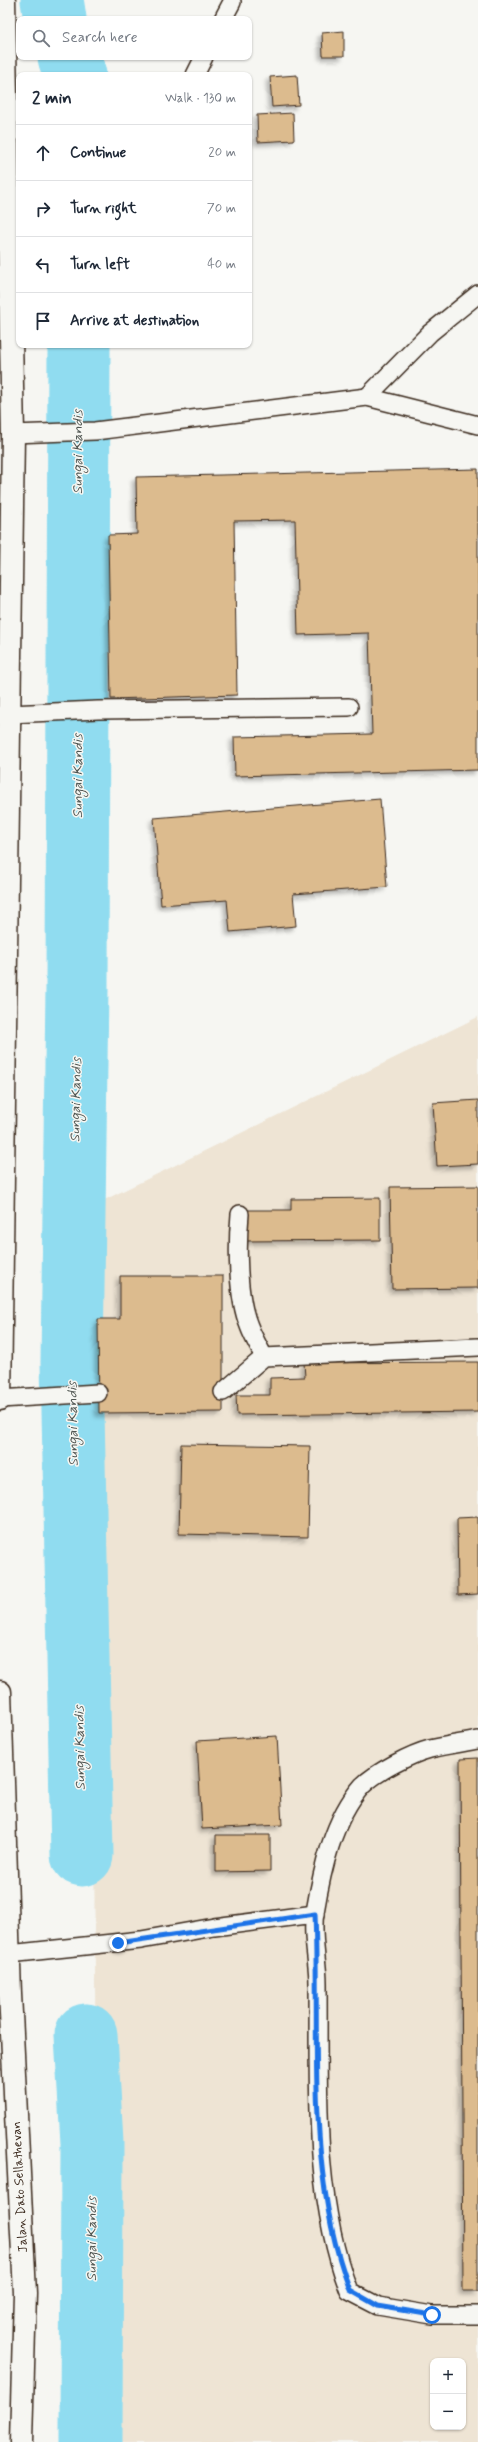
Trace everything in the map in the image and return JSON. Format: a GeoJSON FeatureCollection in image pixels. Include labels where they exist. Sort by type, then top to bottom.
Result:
{"type":"FeatureCollection","features":[{"type":"Feature","properties":{"kind":"street"},"geometry":{"type":"LineString","coordinates":[[0,1399],[1,1199],[13,434],[4,184],[13,126],[4,0]]}},
{"type":"Feature","properties":{"kind":"street","name":"Jalan Dato Sellathevan"},"geometry":{"type":"LineString","coordinates":[[0,1692],[9,1954],[25,2292],[21,2442]]}},
{"type":"Feature","properties":{"kind":"lane"},"geometry":{"type":"LineString","coordinates":[[225,16],[232,2]]}},
{"type":"Feature","properties":{"kind":"lane"},"geometry":{"type":"LineString","coordinates":[[196,72],[202,60]]}},
{"type":"Feature","properties":{"kind":"lane"},"geometry":{"type":"LineString","coordinates":[[367,397],[430,333],[478,294]]}},
{"type":"Feature","properties":{"kind":"lane"},"geometry":{"type":"LineString","coordinates":[[13,434],[95,430],[367,397],[478,425]]}},
{"type":"Feature","properties":{"kind":"lane"},"geometry":{"type":"LineString","coordinates":[[9,714],[98,710],[349,707]]}},
{"type":"Feature","properties":{"kind":"lane"},"geometry":{"type":"LineString","coordinates":[[240,1214],[238,1241],[241,1286],[248,1325],[264,1357]]}},
{"type":"Feature","properties":{"kind":"lane"},"geometry":{"type":"LineString","coordinates":[[223,1392],[264,1357],[478,1347]]}},
{"type":"Feature","properties":{"kind":"lane"},"geometry":{"type":"LineString","coordinates":[[0,1399],[94,1394]]}},
{"type":"Feature","properties":{"kind":"lane"},"geometry":{"type":"LineString","coordinates":[[478,1740],[430,1749],[390,1767],[363,1786],[347,1808],[330,1846],[315,1914],[318,1983],[316,2055],[323,2186],[339,2262],[350,2290],[378,2306],[432,2315],[478,2315]]}},
{"type":"Feature","properties":{"kind":"lane"},"geometry":{"type":"LineString","coordinates":[[9,1954],[133,1941],[214,1927],[315,1914]]}},
{"type":"Feature","properties":{"kind":"shaded area"},"geometry":{"type":"Polygon","coordinates":[[[478,1017],[478,2442],[98,2442],[90,1207],[478,1017]]]}},
{"type":"Feature","properties":{"kind":"building"},"geometry":{"type":"Polygon","coordinates":[[[344,31],[344,56],[323,56],[322,33],[344,31]]]}},
{"type":"Feature","properties":{"kind":"building"},"geometry":{"type":"Polygon","coordinates":[[[297,75],[299,105],[272,107],[270,77],[297,75]]]}},
{"type":"Feature","properties":{"kind":"building"},"geometry":{"type":"Polygon","coordinates":[[[293,113],[294,140],[258,142],[257,115],[293,113]]]}},
{"type":"Feature","properties":{"kind":"building"},"geometry":{"type":"Polygon","coordinates":[[[478,469],[478,770],[235,776],[234,737],[372,734],[369,633],[298,635],[295,520],[234,521],[237,695],[111,699],[108,535],[137,534],[136,477],[478,469]]]}},
{"type":"Feature","properties":{"kind":"building"},"geometry":{"type":"Polygon","coordinates":[[[380,799],[387,887],[293,894],[296,926],[230,932],[227,900],[161,905],[154,818],[380,799]]]}},
{"type":"Feature","properties":{"kind":"building"},"geometry":{"type":"Polygon","coordinates":[[[478,1100],[478,1164],[437,1166],[433,1103],[478,1100]]]}},
{"type":"Feature","properties":{"kind":"building"},"geometry":{"type":"Polygon","coordinates":[[[478,1186],[478,1288],[392,1289],[390,1187],[478,1186]]]}},
{"type":"Feature","properties":{"kind":"building"},"geometry":{"type":"Polygon","coordinates":[[[380,1198],[380,1240],[245,1241],[245,1210],[291,1210],[291,1199],[380,1198]]]}},
{"type":"Feature","properties":{"kind":"building"},"geometry":{"type":"Polygon","coordinates":[[[120,1276],[223,1276],[223,1412],[99,1413],[98,1319],[120,1319],[120,1276]]]}},
{"type":"Feature","properties":{"kind":"building"},"geometry":{"type":"Polygon","coordinates":[[[478,1362],[478,1412],[237,1415],[236,1395],[270,1395],[270,1378],[305,1377],[304,1363],[478,1362]]]}},
{"type":"Feature","properties":{"kind":"building"},"geometry":{"type":"Polygon","coordinates":[[[181,1444],[310,1446],[308,1537],[179,1534],[181,1444]]]}},
{"type":"Feature","properties":{"kind":"building"},"geometry":{"type":"Polygon","coordinates":[[[478,1517],[478,1594],[458,1595],[457,1518],[478,1517]]]}},
{"type":"Feature","properties":{"kind":"building"},"geometry":{"type":"Polygon","coordinates":[[[277,1736],[282,1825],[202,1829],[197,1741],[277,1736]]]}},
{"type":"Feature","properties":{"kind":"building"},"geometry":{"type":"Polygon","coordinates":[[[478,1758],[478,2291],[463,2291],[460,1759],[478,1758]]]}},
{"type":"Feature","properties":{"kind":"building"},"geometry":{"type":"Polygon","coordinates":[[[216,1835],[270,1835],[270,1871],[216,1872],[216,1835]]]}},
{"type":"Feature","properties":{"kind":"waterway","name":"Sungai Kandis"},"geometry":{"type":"LineString","coordinates":[[52,0],[55,16]]}},
{"type":"Feature","properties":{"kind":"waterway","name":"Sungai Kandis"},"geometry":{"type":"LineString","coordinates":[[70,60],[74,72]]}},
{"type":"Feature","properties":{"kind":"waterway","name":"Sungai Kandis"},"geometry":{"type":"LineString","coordinates":[[79,348],[77,989],[72,1362],[82,1855]]}},
{"type":"Feature","properties":{"kind":"waterway","name":"Sungai Kandis"},"geometry":{"type":"LineString","coordinates":[[86,2035],[92,2143],[91,2442]]}},
{"type":"Feature","properties":{"kind":"route"},"geometry":{"type":"LineString","coordinates":[[118,1943],[268,1919],[315,1914],[318,1983],[316,2055],[323,2186],[339,2262],[350,2290],[378,2306],[432,2315]]}}]}
